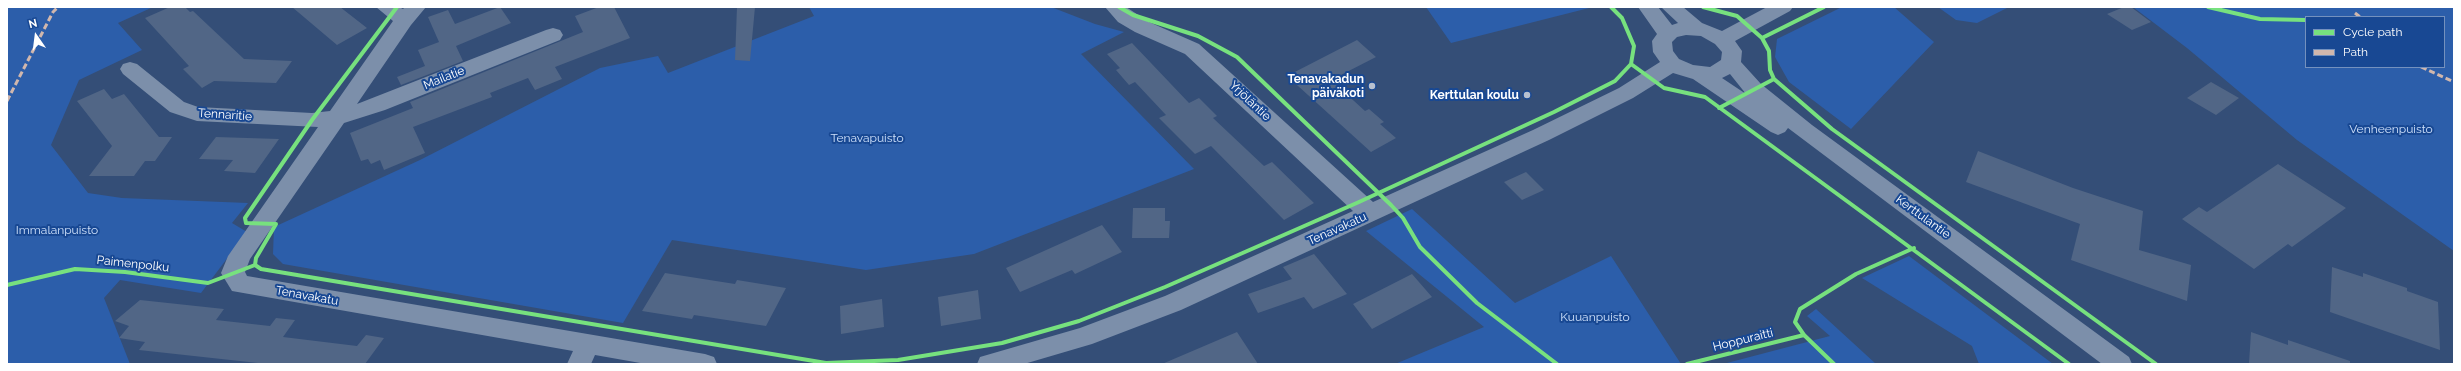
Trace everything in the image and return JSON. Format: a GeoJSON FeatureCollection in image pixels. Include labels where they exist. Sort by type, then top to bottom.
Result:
{"type":"FeatureCollection","features":[{"type":"Feature","properties":{"kind":"street","name":"Yrjöläntie"},"geometry":{"type":"LineString","coordinates":[[1115,7],[1125,17],[1142,27],[1192,49],[1371,214]]}},
{"type":"Feature","properties":{"kind":"street"},"geometry":{"type":"LineString","coordinates":[[1648,7],[1668,34]]}},
{"type":"Feature","properties":{"kind":"street"},"geometry":{"type":"LineString","coordinates":[[1670,7],[1695,28],[1722,39],[1732,51],[1730,63],[1719,72],[1700,74],[1680,69],[1666,58],[1661,46],[1668,34],[1677,29],[1695,28]]}},
{"type":"Feature","properties":{"kind":"street"},"geometry":{"type":"LineString","coordinates":[[1722,39],[1783,7]]}},
{"type":"Feature","properties":{"kind":"street","name":"Tenavakatu"},"geometry":{"type":"LineString","coordinates":[[402,11],[335,118],[240,256],[233,273],[240,284],[583,355],[705,364]]}},
{"type":"Feature","properties":{"kind":"street","name":"Mailatie"},"geometry":{"type":"LineString","coordinates":[[335,118],[378,105],[553,35]]}},
{"type":"Feature","properties":{"kind":"street","name":"Kerttulantie"},"geometry":{"type":"LineString","coordinates":[[1730,63],[1754,89],[1805,130],[2120,364]]}},
{"type":"Feature","properties":{"kind":"street","name":"Tenavakatu"},"geometry":{"type":"LineString","coordinates":[[989,364],[1083,337],[1173,303],[1371,214],[1600,106],[1672,64]]}},
{"type":"Feature","properties":{"kind":"street","name":"Tennaritie"},"geometry":{"type":"LineString","coordinates":[[130,70],[177,107],[197,114],[312,120],[335,118]]}},
{"type":"Feature","properties":{"kind":"street","name":"Kerttulantie"},"geometry":{"type":"LineString","coordinates":[[1700,74],[1751,107],[2096,364]]}},
{"type":"Feature","properties":{"kind":"green space","name":"Immalanpuisto"},"geometry":{"type":"Polygon","coordinates":[[[7,7],[153,7],[118,23],[142,50],[79,80],[51,145],[88,193],[122,198],[248,203],[232,223],[247,232],[201,293],[120,280],[104,298],[130,364],[7,364],[7,7]]]}},
{"type":"Feature","properties":{"kind":"green space","name":"Tenavapuisto"},"geometry":{"type":"Polygon","coordinates":[[[809,7],[1051,7],[1095,24],[1124,32],[1081,54],[1194,169],[974,254],[866,270],[672,240],[623,323],[283,264],[273,254],[274,227],[420,160],[600,68],[658,56],[668,73],[814,16],[809,7]]]}},
{"type":"Feature","properties":{"kind":"green space"},"geometry":{"type":"Polygon","coordinates":[[[1426,7],[1593,7],[1451,43],[1426,7]]]}},
{"type":"Feature","properties":{"kind":"green space"},"geometry":{"type":"Polygon","coordinates":[[[1842,7],[1894,7],[1934,42],[1851,129],[1789,82],[1775,57],[1777,39],[1842,7]]]}},
{"type":"Feature","properties":{"kind":"green space"},"geometry":{"type":"Polygon","coordinates":[[[1938,7],[2009,7],[1977,23],[1956,20],[1938,7]]]}},
{"type":"Feature","properties":{"kind":"green space","name":"Venheenpuisto"},"geometry":{"type":"Polygon","coordinates":[[[2133,7],[2454,7],[2454,251],[2297,140],[2187,48],[2133,7]]]}},
{"type":"Feature","properties":{"kind":"green space","name":"Kuuanpuisto"},"geometry":{"type":"Polygon","coordinates":[[[1412,209],[1515,303],[1611,256],[1681,364],[1395,364],[1484,327],[1366,231],[1412,209]]]}},
{"type":"Feature","properties":{"kind":"green space"},"geometry":{"type":"Polygon","coordinates":[[[1909,256],[2053,364],[1979,364],[1972,346],[1862,278],[1909,256]]]}},
{"type":"Feature","properties":{"kind":"green space"},"geometry":{"type":"Polygon","coordinates":[[[1816,309],[1876,364],[1723,364],[1830,336],[1807,316],[1816,309]]]}},
{"type":"Feature","properties":{"kind":"building"},"geometry":{"type":"Polygon","coordinates":[[[170,7],[185,7],[190,12],[193,11],[244,59],[292,61],[276,83],[214,81],[202,88],[183,69],[189,66],[145,18],[170,7]]]}},
{"type":"Feature","properties":{"kind":"building"},"geometry":{"type":"Polygon","coordinates":[[[292,7],[340,7],[367,28],[337,45],[292,7]]]}},
{"type":"Feature","properties":{"kind":"building"},"geometry":{"type":"Polygon","coordinates":[[[500,7],[511,23],[456,46],[463,61],[401,85],[397,77],[425,66],[418,50],[439,42],[428,17],[448,10],[455,24],[500,7]]]}},
{"type":"Feature","properties":{"kind":"building"},"geometry":{"type":"Polygon","coordinates":[[[599,7],[614,7],[630,38],[555,67],[562,79],[535,90],[528,78],[490,93],[492,97],[413,127],[425,153],[384,170],[380,160],[371,164],[368,159],[361,161],[350,133],[413,108],[410,102],[583,32],[575,16],[599,7]]]}},
{"type":"Feature","properties":{"kind":"building"},"geometry":{"type":"Polygon","coordinates":[[[737,7],[755,7],[750,61],[735,60],[737,7]]]}},
{"type":"Feature","properties":{"kind":"building"},"geometry":{"type":"Polygon","coordinates":[[[2124,7],[2131,7],[2151,22],[2132,30],[2107,14],[2124,7]]]}},
{"type":"Feature","properties":{"kind":"building"},"geometry":{"type":"Polygon","coordinates":[[[1357,40],[1376,57],[1331,80],[1365,111],[1369,109],[1384,122],[1380,124],[1396,138],[1371,152],[1287,76],[1357,40]]]}},
{"type":"Feature","properties":{"kind":"building"},"geometry":{"type":"Polygon","coordinates":[[[1132,43],[1189,103],[1199,98],[1217,116],[1213,118],[1264,166],[1272,162],[1314,203],[1284,220],[1211,146],[1195,154],[1159,118],[1166,115],[1135,82],[1129,85],[1116,70],[1120,68],[1107,54],[1132,43]]]}},
{"type":"Feature","properties":{"kind":"building"},"geometry":{"type":"Polygon","coordinates":[[[2211,82],[2239,98],[2216,115],[2187,98],[2211,82]]]}},
{"type":"Feature","properties":{"kind":"building"},"geometry":{"type":"Polygon","coordinates":[[[104,89],[112,99],[124,94],[159,137],[172,137],[155,161],[145,161],[134,176],[89,176],[112,146],[77,101],[104,89]]]}},
{"type":"Feature","properties":{"kind":"building"},"geometry":{"type":"Polygon","coordinates":[[[216,137],[279,139],[255,173],[224,171],[233,160],[199,159],[216,137]]]}},
{"type":"Feature","properties":{"kind":"building"},"geometry":{"type":"Polygon","coordinates":[[[1978,151],[2073,188],[2143,211],[2139,250],[2191,265],[2187,301],[2071,260],[2080,224],[1966,182],[1978,151]]]}},
{"type":"Feature","properties":{"kind":"building"},"geometry":{"type":"Polygon","coordinates":[[[2278,164],[2346,208],[2292,247],[2288,244],[2254,269],[2182,219],[2199,207],[2207,212],[2278,164]]]}},
{"type":"Feature","properties":{"kind":"building"},"geometry":{"type":"Polygon","coordinates":[[[1526,172],[1544,190],[1522,200],[1504,182],[1526,172]]]}},
{"type":"Feature","properties":{"kind":"building"},"geometry":{"type":"Polygon","coordinates":[[[1133,208],[1165,208],[1165,221],[1170,221],[1169,238],[1132,238],[1133,208]]]}},
{"type":"Feature","properties":{"kind":"building"},"geometry":{"type":"Polygon","coordinates":[[[1102,225],[1122,252],[1075,274],[1072,270],[1020,292],[1006,268],[1102,225]]]}},
{"type":"Feature","properties":{"kind":"building"},"geometry":{"type":"Polygon","coordinates":[[[1314,254],[1347,294],[1313,309],[1304,297],[1258,313],[1248,294],[1292,279],[1283,267],[1314,254]]]}},
{"type":"Feature","properties":{"kind":"building"},"geometry":{"type":"Polygon","coordinates":[[[2332,267],[2363,277],[2363,273],[2407,288],[2407,291],[2438,302],[2440,350],[2330,312],[2332,267]]]}},
{"type":"Feature","properties":{"kind":"building"},"geometry":{"type":"Polygon","coordinates":[[[665,273],[735,284],[737,280],[786,288],[766,326],[694,315],[692,319],[642,311],[665,273]]]}},
{"type":"Feature","properties":{"kind":"building"},"geometry":{"type":"Polygon","coordinates":[[[1412,274],[1432,297],[1372,329],[1353,304],[1412,274]]]}},
{"type":"Feature","properties":{"kind":"building"},"geometry":{"type":"Polygon","coordinates":[[[978,290],[981,319],[941,326],[938,297],[978,290]]]}},
{"type":"Feature","properties":{"kind":"building"},"geometry":{"type":"Polygon","coordinates":[[[882,299],[884,327],[841,334],[840,306],[882,299]]]}},
{"type":"Feature","properties":{"kind":"building"},"geometry":{"type":"Polygon","coordinates":[[[140,300],[224,309],[216,320],[270,326],[276,318],[295,320],[283,337],[357,346],[366,335],[384,338],[365,364],[267,364],[139,350],[145,342],[119,338],[129,326],[115,321],[140,300]]]}},
{"type":"Feature","properties":{"kind":"building"},"geometry":{"type":"Polygon","coordinates":[[[1237,332],[1258,364],[1162,364],[1237,332]]]}},
{"type":"Feature","properties":{"kind":"building"},"geometry":{"type":"Polygon","coordinates":[[[2251,332],[2288,345],[2288,340],[2350,361],[2350,364],[2249,364],[2251,332]]]}},
{"type":"Feature","properties":{"kind":"marked path"},"geometry":{"type":"LineString","coordinates":[[7,101],[53,12],[58,7]]}},
{"type":"Feature","properties":{"kind":"marked path"},"geometry":{"type":"LineString","coordinates":[[2355,13],[2359,16]]}},
{"type":"Feature","properties":{"kind":"marked path"},"geometry":{"type":"LineString","coordinates":[[2423,68],[2454,82]]}},
{"type":"Feature","properties":{"kind":"cycle path"},"geometry":{"type":"LineString","coordinates":[[397,7],[312,120],[245,218],[246,223],[276,224],[256,258],[255,265],[261,269],[826,363],[898,360],[1002,343],[1079,321],[1165,287],[1359,202],[1554,112],[1615,81],[1631,64],[1634,46],[1632,37],[1622,18],[1611,7]]}},
{"type":"Feature","properties":{"kind":"cycle path"},"geometry":{"type":"LineString","coordinates":[[1119,7],[1133,15],[1198,36],[1237,57],[1391,205],[1403,218],[1420,247],[1477,303],[1557,364]]}},
{"type":"Feature","properties":{"kind":"cycle path"},"geometry":{"type":"LineString","coordinates":[[1703,7],[1737,16],[1762,38],[1769,51],[1770,70],[1774,79],[1832,129],[2156,364]]}},
{"type":"Feature","properties":{"kind":"cycle path"},"geometry":{"type":"LineString","coordinates":[[1762,38],[1824,7]]}},
{"type":"Feature","properties":{"kind":"cycle path"},"geometry":{"type":"LineString","coordinates":[[2208,7],[2260,19],[2305,20]]}},
{"type":"Feature","properties":{"kind":"cycle path"},"geometry":{"type":"LineString","coordinates":[[1631,64],[1664,88],[1693,93],[1705,97],[2069,364]]}},
{"type":"Feature","properties":{"kind":"cycle path"},"geometry":{"type":"LineString","coordinates":[[1719,108],[1774,79]]}},
{"type":"Feature","properties":{"kind":"cycle path"},"geometry":{"type":"LineString","coordinates":[[1834,364],[1804,335],[1795,322],[1800,309],[1856,274],[1914,248]]}},
{"type":"Feature","properties":{"kind":"cycle path","name":"Paimenpolku"},"geometry":{"type":"LineString","coordinates":[[7,285],[75,269],[125,272],[208,283],[255,265]]}},
{"type":"Feature","properties":{"kind":"cycle path","name":"Hoppuraitti"},"geometry":{"type":"LineString","coordinates":[[1687,364],[1804,335]]}},
{"type":"Feature","properties":{"kind":"place","name":"Tenavakadun päiväkoti"},"geometry":{"type":"Point","coordinates":[1372,86]}},
{"type":"Feature","properties":{"kind":"place","name":"Kerttulan koulu"},"geometry":{"type":"Point","coordinates":[1527,95]}}]}
